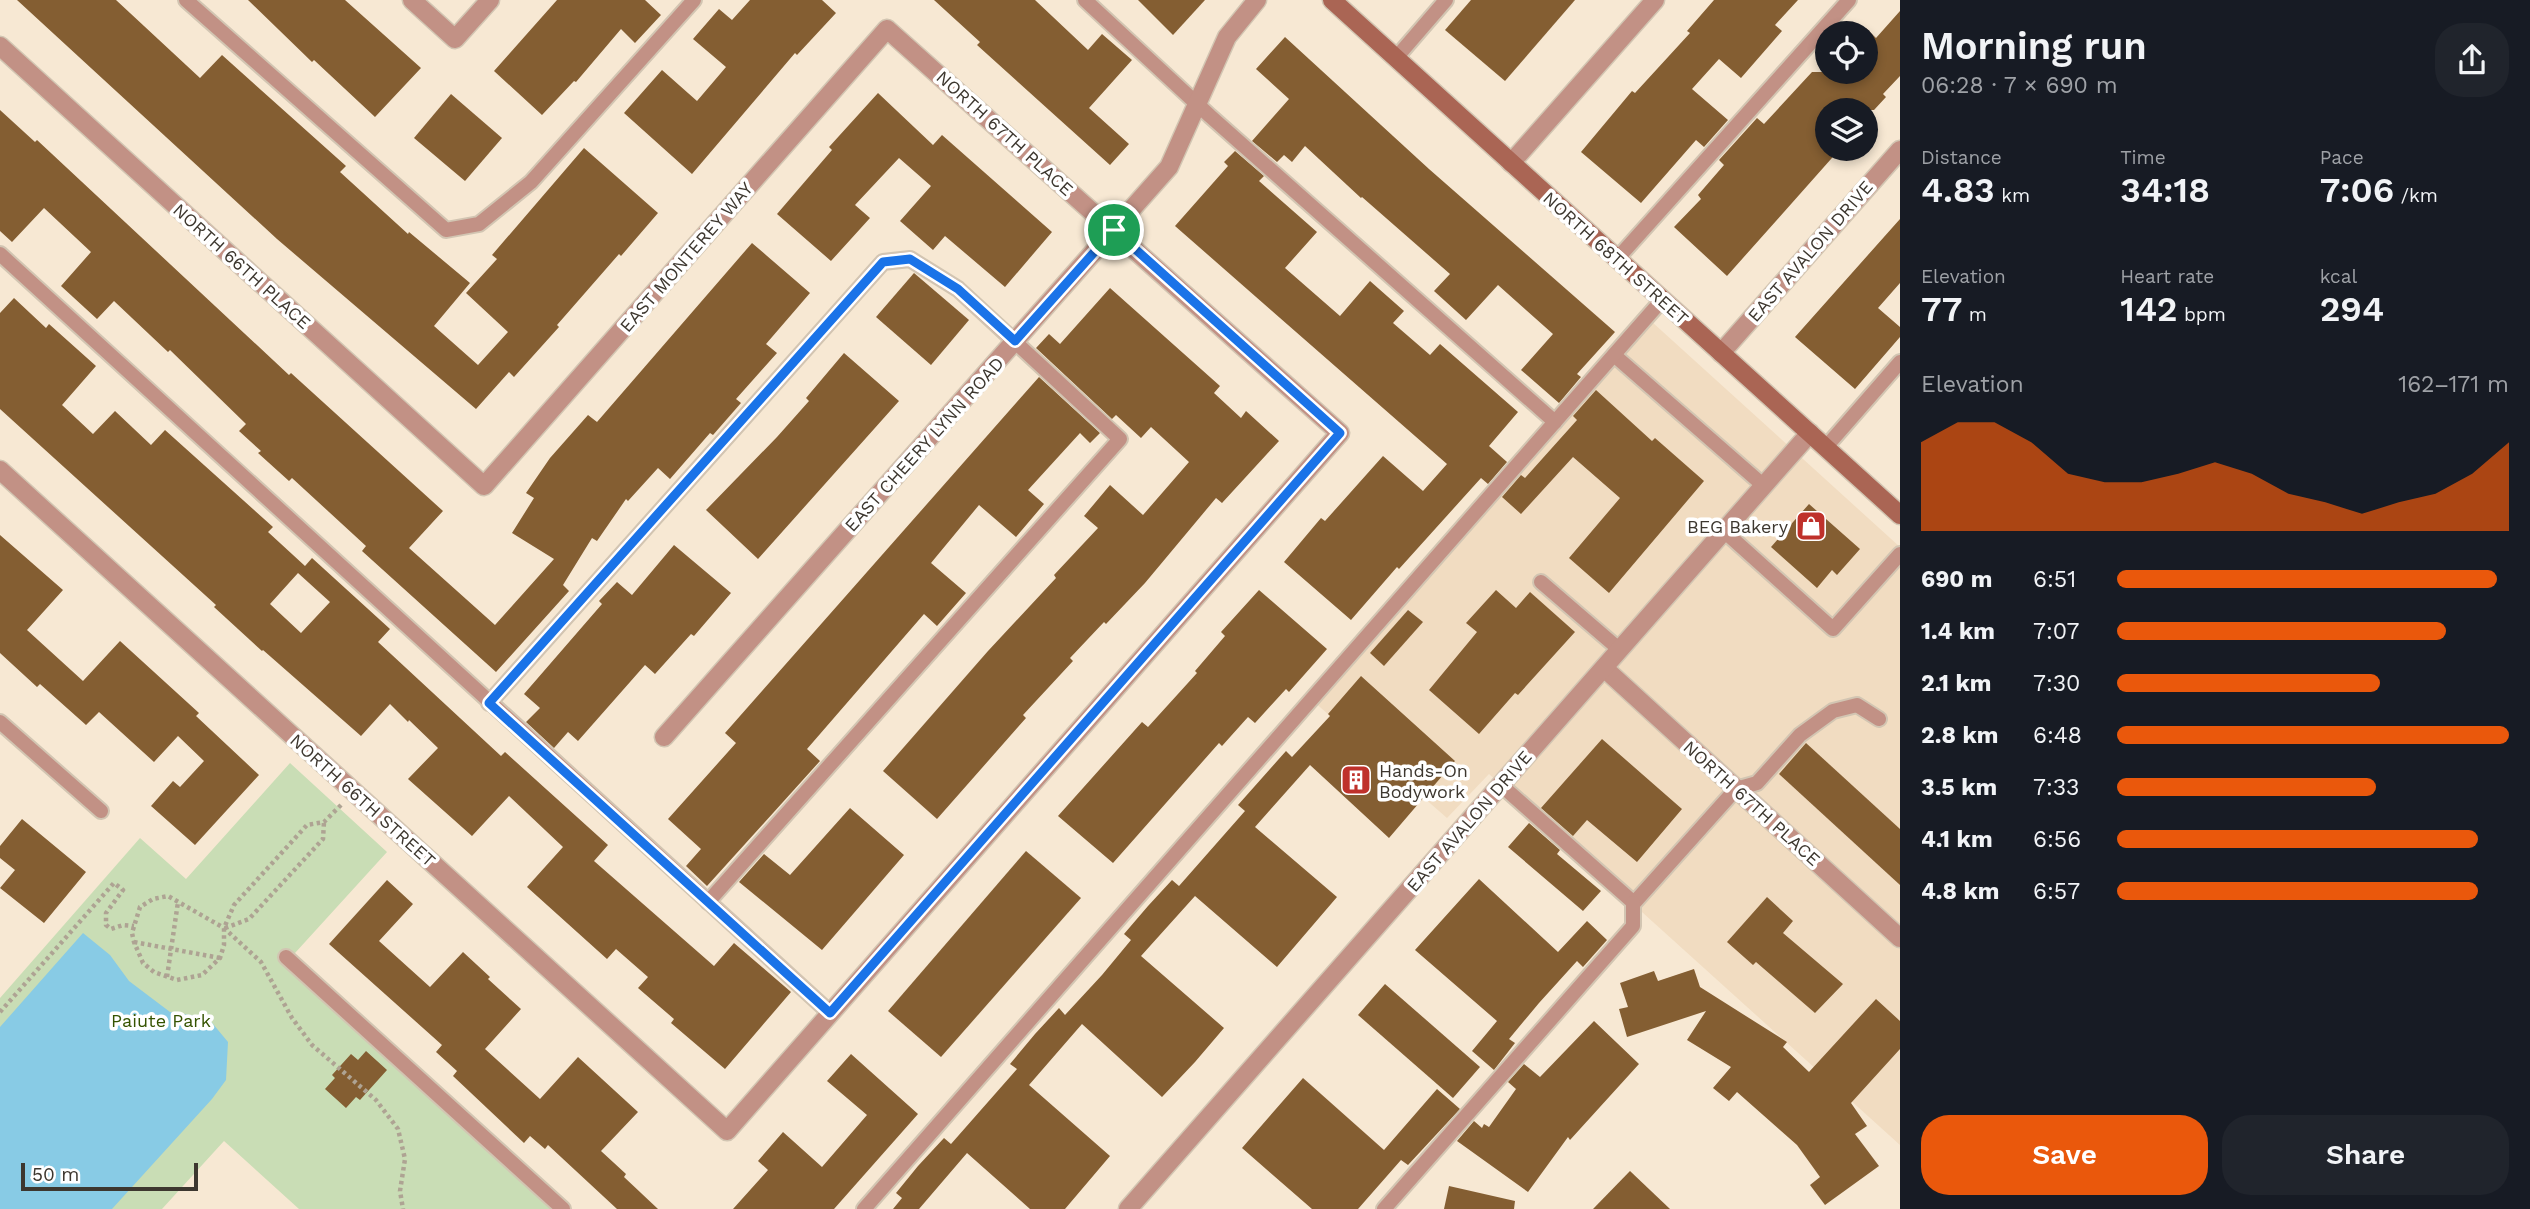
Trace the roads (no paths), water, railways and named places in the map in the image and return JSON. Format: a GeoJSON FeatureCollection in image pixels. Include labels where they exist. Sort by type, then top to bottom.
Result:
{"type":"FeatureCollection","features":[{"type":"Feature","properties":{"kind":"main road","name":"NORTH 68TH STREET"},"geometry":{"type":"LineString","coordinates":[[1332,0],[1900,515]]}},
{"type":"Feature","properties":{"kind":"street"},"geometry":{"type":"LineString","coordinates":[[412,0],[455,39],[490,0]]}},
{"type":"Feature","properties":{"kind":"street","name":"EAST CHEERY LYNN ROAD"},"geometry":{"type":"LineString","coordinates":[[664,737],[1169,167],[1227,37],[1256,0]]}},
{"type":"Feature","properties":{"kind":"street"},"geometry":{"type":"LineString","coordinates":[[1511,163],[1656,0]]}},
{"type":"Feature","properties":{"kind":"street","name":"NORTH 67TH PLACE"},"geometry":{"type":"LineString","coordinates":[[830,1013],[1340,433],[887,29]]}},
{"type":"Feature","properties":{"kind":"street","name":"EAST MONTEREY WAY"},"geometry":{"type":"LineString","coordinates":[[484,486],[887,29]]}},
{"type":"Feature","properties":{"kind":"street","name":"NORTH 66TH PLACE"},"geometry":{"type":"LineString","coordinates":[[0,47],[484,486]]}},
{"type":"Feature","properties":{"kind":"street","name":"EAST AVALON DRIVE"},"geometry":{"type":"LineString","coordinates":[[1721,353],[1900,150]]}},
{"type":"Feature","properties":{"kind":"street","name":"EAST AVALON DRIVE"},"geometry":{"type":"LineString","coordinates":[[1128,1209],[1810,433]]}},
{"type":"Feature","properties":{"kind":"street","name":"NORTH 66TH STREET"},"geometry":{"type":"LineString","coordinates":[[0,470],[727,1131],[830,1013]]}},
{"type":"Feature","properties":{"kind":"street","name":"NORTH 67TH PLACE"},"geometry":{"type":"LineString","coordinates":[[1604,668],[1900,938]]}},
{"type":"Feature","properties":{"kind":"lane"},"geometry":{"type":"LineString","coordinates":[[186,0],[446,230],[479,224],[531,182],[694,0]]}},
{"type":"Feature","properties":{"kind":"lane"},"geometry":{"type":"LineString","coordinates":[[1085,0],[1197,104],[1555,422]]}},
{"type":"Feature","properties":{"kind":"lane"},"geometry":{"type":"LineString","coordinates":[[1396,58],[1446,0]]}},
{"type":"Feature","properties":{"kind":"lane"},"geometry":{"type":"LineString","coordinates":[[1617,259],[1849,0]]}},
{"type":"Feature","properties":{"kind":"lane"},"geometry":{"type":"LineString","coordinates":[[0,254],[830,1013]]}},
{"type":"Feature","properties":{"kind":"lane"},"geometry":{"type":"LineString","coordinates":[[489,703],[883,262],[910,259],[958,289],[1120,439],[708,902]]}},
{"type":"Feature","properties":{"kind":"lane"},"geometry":{"type":"LineString","coordinates":[[864,1209],[1662,300]]}},
{"type":"Feature","properties":{"kind":"lane"},"geometry":{"type":"LineString","coordinates":[[1614,355],[1764,486]]}},
{"type":"Feature","properties":{"kind":"lane"},"geometry":{"type":"LineString","coordinates":[[1826,447],[1900,362]]}},
{"type":"Feature","properties":{"kind":"lane"},"geometry":{"type":"LineString","coordinates":[[1724,531],[1833,629],[1900,554]]}},
{"type":"Feature","properties":{"kind":"lane"},"geometry":{"type":"LineString","coordinates":[[1541,582],[1620,650]]}},
{"type":"Feature","properties":{"kind":"lane"},"geometry":{"type":"LineString","coordinates":[[1384,1209],[1633,926],[1633,903],[1736,789],[1757,783],[1800,735],[1833,711],[1857,705],[1880,719]]}},
{"type":"Feature","properties":{"kind":"lane"},"geometry":{"type":"LineString","coordinates":[[0,722],[101,811]]}},
{"type":"Feature","properties":{"kind":"lane"},"geometry":{"type":"LineString","coordinates":[[1501,785],[1633,903]]}},
{"type":"Feature","properties":{"kind":"lane"},"geometry":{"type":"LineString","coordinates":[[286,957],[563,1209]]}},
{"type":"Feature","properties":{"kind":"water"},"geometry":{"type":"Polygon","coordinates":[[[83,933],[110,955],[129,981],[170,1012],[208,1018],[228,1042],[226,1080],[112,1209],[0,1209],[0,1027],[83,933]]]}},
{"type":"Feature","properties":{"kind":"place","name":"BEG Bakery"},"geometry":{"type":"Point","coordinates":[1811,526]}},
{"type":"Feature","properties":{"kind":"place","name":"Hands-On Bodywork"},"geometry":{"type":"Point","coordinates":[1356,780]}},
{"type":"Feature","properties":{"kind":"park label","name":"Paiute Park"},"geometry":{"type":"Point","coordinates":[161,1020]}}]}
